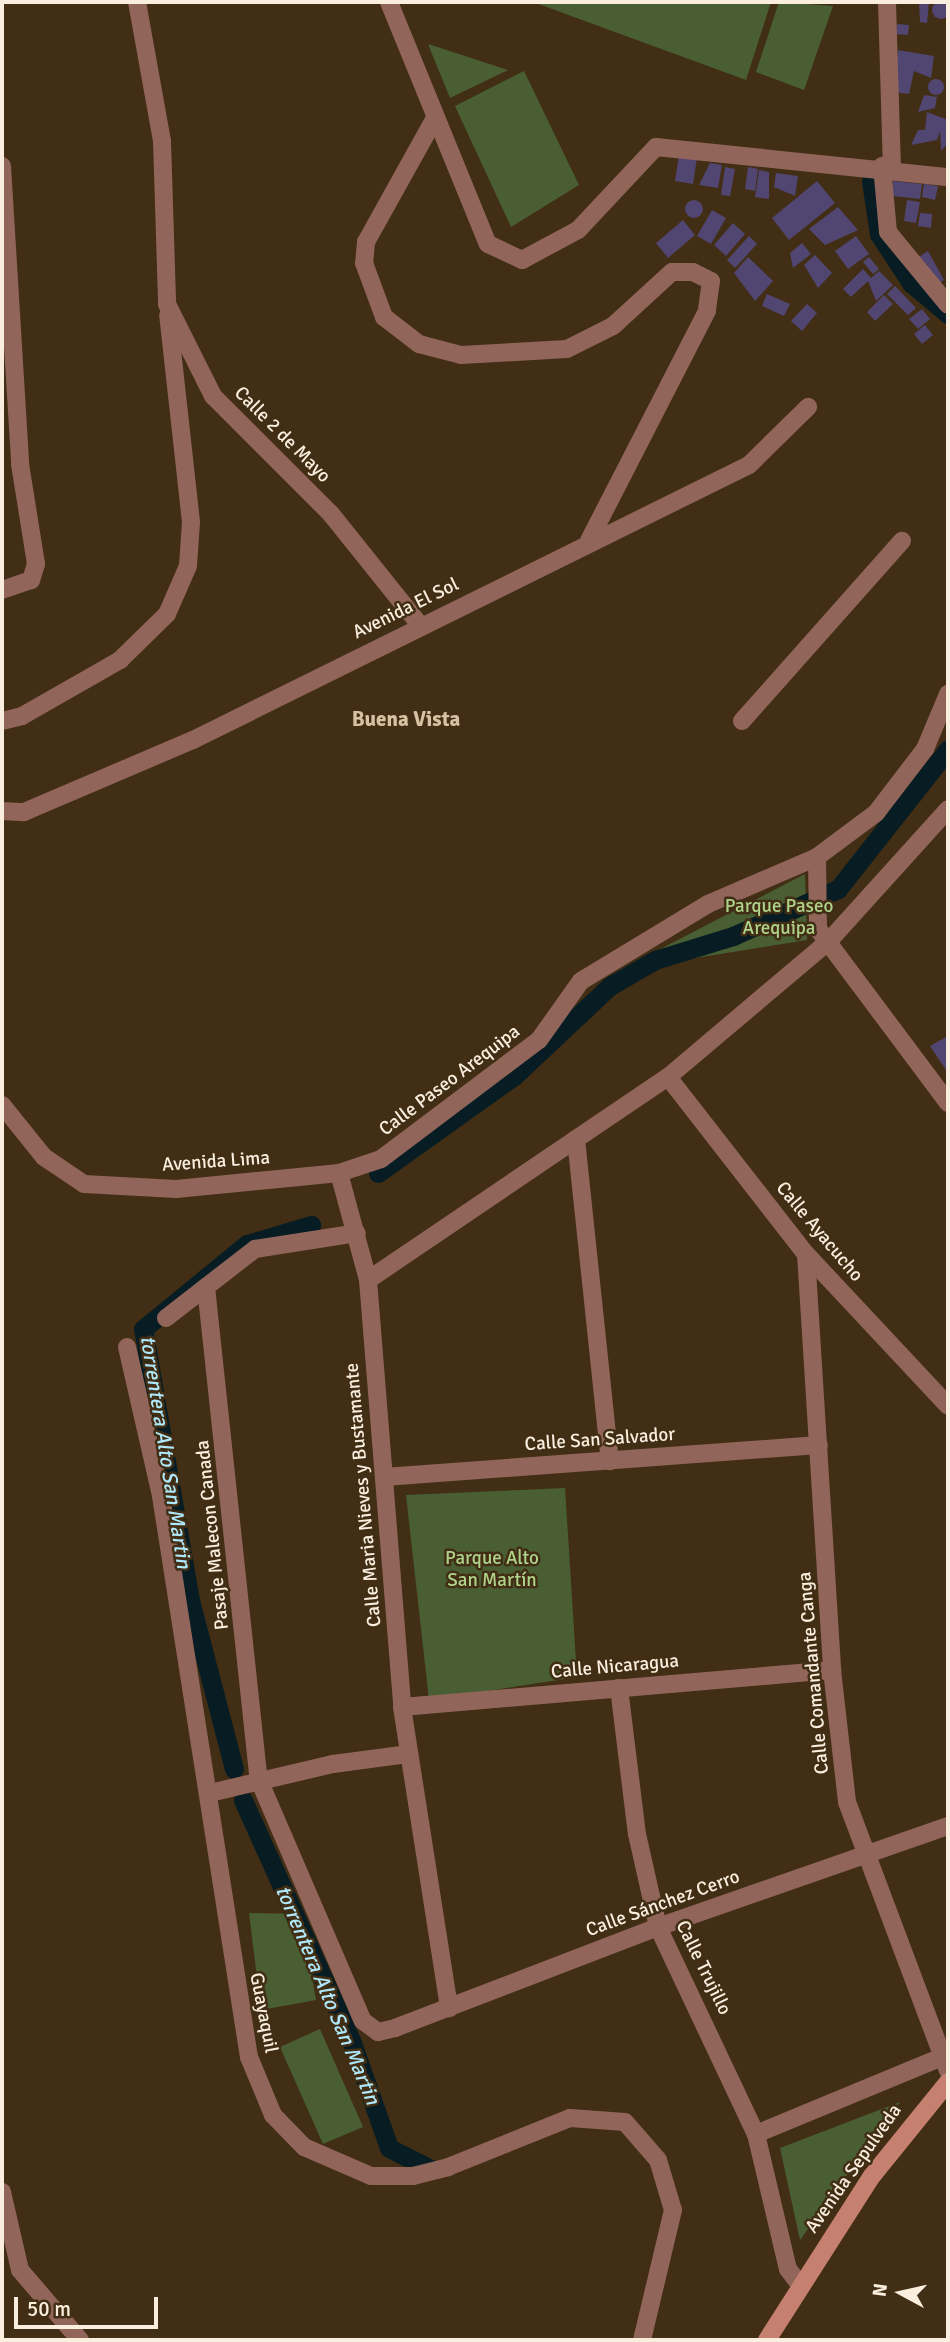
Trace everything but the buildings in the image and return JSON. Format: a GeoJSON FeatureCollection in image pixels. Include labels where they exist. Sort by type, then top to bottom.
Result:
{"type":"FeatureCollection","features":[{"type":"Feature","properties":{"kind":"street","name":"Calle 2 de Mayo"},"geometry":{"type":"LineString","coordinates":[[137,2],[162,141],[167,304],[213,396],[331,514],[420,625]]}},
{"type":"Feature","properties":{"kind":"street"},"geometry":{"type":"LineString","coordinates":[[389,2],[488,244],[522,260],[578,230],[656,147],[887,167],[948,177]]}},
{"type":"Feature","properties":{"kind":"street"},"geometry":{"type":"LineString","coordinates":[[887,2],[887,167],[878,176],[888,232],[948,304]]}},
{"type":"Feature","properties":{"kind":"street"},"geometry":{"type":"LineString","coordinates":[[435,118],[366,242],[364,263],[384,317],[419,344],[461,355],[567,349],[613,326],[672,272],[693,272],[711,281],[707,311],[588,543]]}},
{"type":"Feature","properties":{"kind":"street"},"geometry":{"type":"LineString","coordinates":[[2,166],[20,464],[36,564],[31,580],[2,590]]}},
{"type":"Feature","properties":{"kind":"street"},"geometry":{"type":"LineString","coordinates":[[2,721],[22,716],[120,660],[167,614],[188,566],[191,522],[167,304]]}},
{"type":"Feature","properties":{"kind":"street","name":"Avenida El Sol"},"geometry":{"type":"LineString","coordinates":[[2,811],[24,812],[193,740],[420,625],[749,465],[808,407]]}},
{"type":"Feature","properties":{"kind":"street"},"geometry":{"type":"LineString","coordinates":[[742,721],[902,541]]}},
{"type":"Feature","properties":{"kind":"street","name":"Calle Paseo Arequipa"},"geometry":{"type":"LineString","coordinates":[[339,1173],[381,1159],[471,1095],[539,1040],[581,981],[708,904],[817,856],[876,813],[925,749],[948,694]]}},
{"type":"Feature","properties":{"kind":"street"},"geometry":{"type":"LineString","coordinates":[[368,1280],[668,1077],[828,942],[948,809]]}},
{"type":"Feature","properties":{"kind":"street"},"geometry":{"type":"LineString","coordinates":[[817,856],[818,929],[948,1103]]}},
{"type":"Feature","properties":{"kind":"street","name":"Calle Ayacucho"},"geometry":{"type":"LineString","coordinates":[[668,1077],[806,1254],[948,1406]]}},
{"type":"Feature","properties":{"kind":"street","name":"Avenida Lima"},"geometry":{"type":"LineString","coordinates":[[2,1105],[44,1157],[84,1184],[176,1189],[339,1173]]}},
{"type":"Feature","properties":{"kind":"street"},"geometry":{"type":"LineString","coordinates":[[576,1139],[610,1461]]}},
{"type":"Feature","properties":{"kind":"street","name":"Calle Maria Nieves y Bustamante"},"geometry":{"type":"LineString","coordinates":[[339,1173],[368,1280],[402,1707],[449,2008]]}},
{"type":"Feature","properties":{"kind":"street"},"geometry":{"type":"LineString","coordinates":[[166,1318],[255,1249],[357,1233]]}},
{"type":"Feature","properties":{"kind":"street","name":"Calle Comandante Canga"},"geometry":{"type":"LineString","coordinates":[[806,1254],[832,1670],[847,1802],[863,1853],[945,2064]]}},
{"type":"Feature","properties":{"kind":"street","name":"Pasaje Malecon Canada"},"geometry":{"type":"LineString","coordinates":[[206,1287],[258,1780],[363,2021],[378,2032],[395,2028]]}},
{"type":"Feature","properties":{"kind":"street","name":"Guayaquil"},"geometry":{"type":"LineString","coordinates":[[127,1347],[161,1496],[210,1793],[223,1917],[249,2057],[273,2115],[304,2147],[371,2176],[413,2176],[448,2166],[570,2118],[625,2122],[658,2160],[673,2210],[642,2340]]}},
{"type":"Feature","properties":{"kind":"street","name":"Calle San Salvador"},"geometry":{"type":"LineString","coordinates":[[384,1477],[819,1445]]}},
{"type":"Feature","properties":{"kind":"street","name":"Calle Nicaragua"},"geometry":{"type":"LineString","coordinates":[[402,1707],[832,1670]]}},
{"type":"Feature","properties":{"kind":"street","name":"Calle Trujillo"},"geometry":{"type":"LineString","coordinates":[[619,1688],[637,1834],[658,1927],[756,2134]]}},
{"type":"Feature","properties":{"kind":"street"},"geometry":{"type":"LineString","coordinates":[[210,1793],[258,1780],[409,1754]]}},
{"type":"Feature","properties":{"kind":"street","name":"Calle Sánchez Cerro"},"geometry":{"type":"LineString","coordinates":[[395,2028],[658,1927],[863,1853],[948,1826]]}},
{"type":"Feature","properties":{"kind":"street"},"geometry":{"type":"LineString","coordinates":[[756,2134],[945,2064]]}},
{"type":"Feature","properties":{"kind":"street","name":"Avenida Sepulveda"},"geometry":{"type":"LineString","coordinates":[[767,2340],[909,2123],[948,2082]]}},
{"type":"Feature","properties":{"kind":"street","name":"Avenida Sepulveda"},"geometry":{"type":"LineString","coordinates":[[756,2134],[788,2269],[801,2286]]}},
{"type":"Feature","properties":{"kind":"street"},"geometry":{"type":"LineString","coordinates":[[2,2192],[20,2270],[80,2340]]}},
{"type":"Feature","properties":{"kind":"green space"},"geometry":{"type":"Polygon","coordinates":[[[533,2],[771,2],[746,80],[533,2]]]}},
{"type":"Feature","properties":{"kind":"green space"},"geometry":{"type":"Polygon","coordinates":[[[779,2],[833,6],[804,90],[756,72],[779,2]]]}},
{"type":"Feature","properties":{"kind":"green space"},"geometry":{"type":"Polygon","coordinates":[[[428,44],[508,70],[450,98],[428,44]]]}},
{"type":"Feature","properties":{"kind":"green space"},"geometry":{"type":"Polygon","coordinates":[[[524,71],[579,185],[511,227],[455,106],[524,71]]]}},
{"type":"Feature","properties":{"kind":"green space","name":"Parque Paseo Arequipa"},"geometry":{"type":"Polygon","coordinates":[[[805,874],[807,940],[620,970],[805,874]]]}},
{"type":"Feature","properties":{"kind":"green space","name":"Parque Alto San Martín"},"geometry":{"type":"Polygon","coordinates":[[[565,1488],[577,1677],[429,1700],[406,1495],[565,1488]]]}},
{"type":"Feature","properties":{"kind":"green space"},"geometry":{"type":"Polygon","coordinates":[[[249,1913],[301,1914],[316,2000],[261,2010],[249,1913]]]}},
{"type":"Feature","properties":{"kind":"green space"},"geometry":{"type":"Polygon","coordinates":[[[320,2029],[363,2127],[323,2144],[280,2047],[320,2029]]]}},
{"type":"Feature","properties":{"kind":"green space"},"geometry":{"type":"Polygon","coordinates":[[[900,2102],[800,2240],[780,2148],[900,2102]]]}},
{"type":"Feature","properties":{"kind":"waterway","name":"torrentera Alto San Martin"},"geometry":{"type":"LineString","coordinates":[[871,181],[879,234],[911,283],[948,314]]}},
{"type":"Feature","properties":{"kind":"waterway","name":"torrentera Alto San Martin"},"geometry":{"type":"LineString","coordinates":[[378,1173],[514,1076],[610,986],[655,960],[733,936],[838,889],[948,749]]}},
{"type":"Feature","properties":{"kind":"waterway","name":"torrentera Alto San Martin"},"geometry":{"type":"LineString","coordinates":[[234,1769],[190,1600],[143,1329],[247,1244],[311,1225]]}},
{"type":"Feature","properties":{"kind":"waterway","name":"torrentera Alto San Martin"},"geometry":{"type":"LineString","coordinates":[[243,1800],[351,2040],[389,2148],[433,2170]]}},
{"type":"Feature","properties":{"kind":"district","name":"Buena Vista"},"geometry":{"type":"Point","coordinates":[406,719]}}]}
